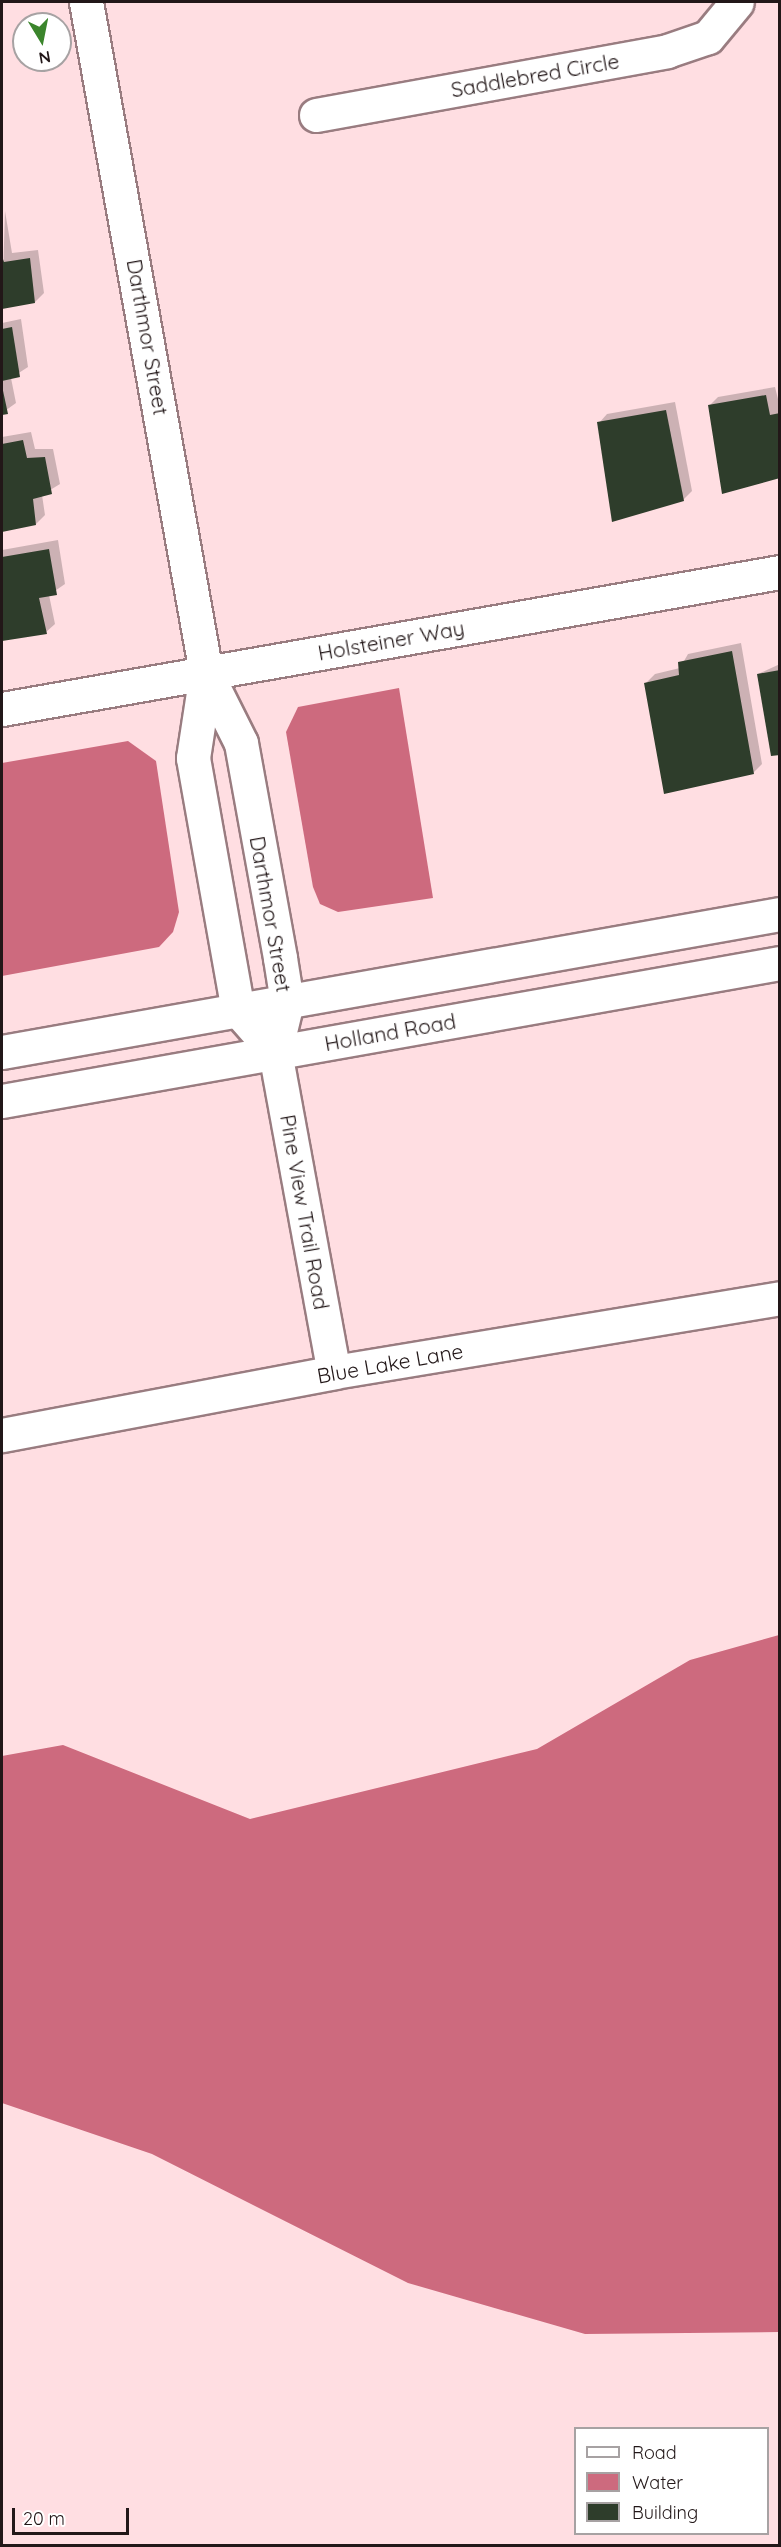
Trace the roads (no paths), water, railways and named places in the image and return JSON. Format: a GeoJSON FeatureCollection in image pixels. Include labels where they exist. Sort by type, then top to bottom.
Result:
{"type":"FeatureCollection","features":[{"type":"Feature","properties":{"kind":"street","name":"Darthmor Street"},"geometry":{"type":"LineString","coordinates":[[86,2],[206,673],[241,743],[287,1002],[275,1052]]}},
{"type":"Feature","properties":{"kind":"street","name":"Saddlebred Circle"},"geometry":{"type":"LineString","coordinates":[[316,115],[667,51],[708,37],[736,2]]}},
{"type":"Feature","properties":{"kind":"street","name":"Holsteiner Way"},"geometry":{"type":"LineString","coordinates":[[2,709],[780,572]]}},
{"type":"Feature","properties":{"kind":"street","name":"Darthmor Street"},"geometry":{"type":"LineString","coordinates":[[206,673],[192,758],[238,1010]]}},
{"type":"Feature","properties":{"kind":"street"},"geometry":{"type":"LineString","coordinates":[[2,1052],[780,914]]}},
{"type":"Feature","properties":{"kind":"street","name":"Holland Road"},"geometry":{"type":"LineString","coordinates":[[2,1101],[780,963]]}},
{"type":"Feature","properties":{"kind":"street"},"geometry":{"type":"LineString","coordinates":[[238,1010],[275,1052]]}},
{"type":"Feature","properties":{"kind":"street","name":"Pine View Trail Road"},"geometry":{"type":"LineString","coordinates":[[275,1052],[334,1372]]}},
{"type":"Feature","properties":{"kind":"street","name":"Blue Lake Lane"},"geometry":{"type":"LineString","coordinates":[[2,1435],[334,1372],[780,1298]]}},
{"type":"Feature","properties":{"kind":"water"},"geometry":{"type":"Polygon","coordinates":[[[399,688],[433,898],[338,912],[320,904],[313,887],[286,732],[298,707],[399,688]]]}},
{"type":"Feature","properties":{"kind":"water"},"geometry":{"type":"Polygon","coordinates":[[[128,741],[156,761],[179,912],[173,932],[159,947],[2,976],[2,763],[128,741]]]}},
{"type":"Feature","properties":{"kind":"water"},"geometry":{"type":"Polygon","coordinates":[[[779,1635],[779,2332],[585,2334],[408,2283],[152,2154],[2,2103],[2,1756],[63,1745],[250,1819],[537,1749],[690,1660],[779,1635]]]}}]}
